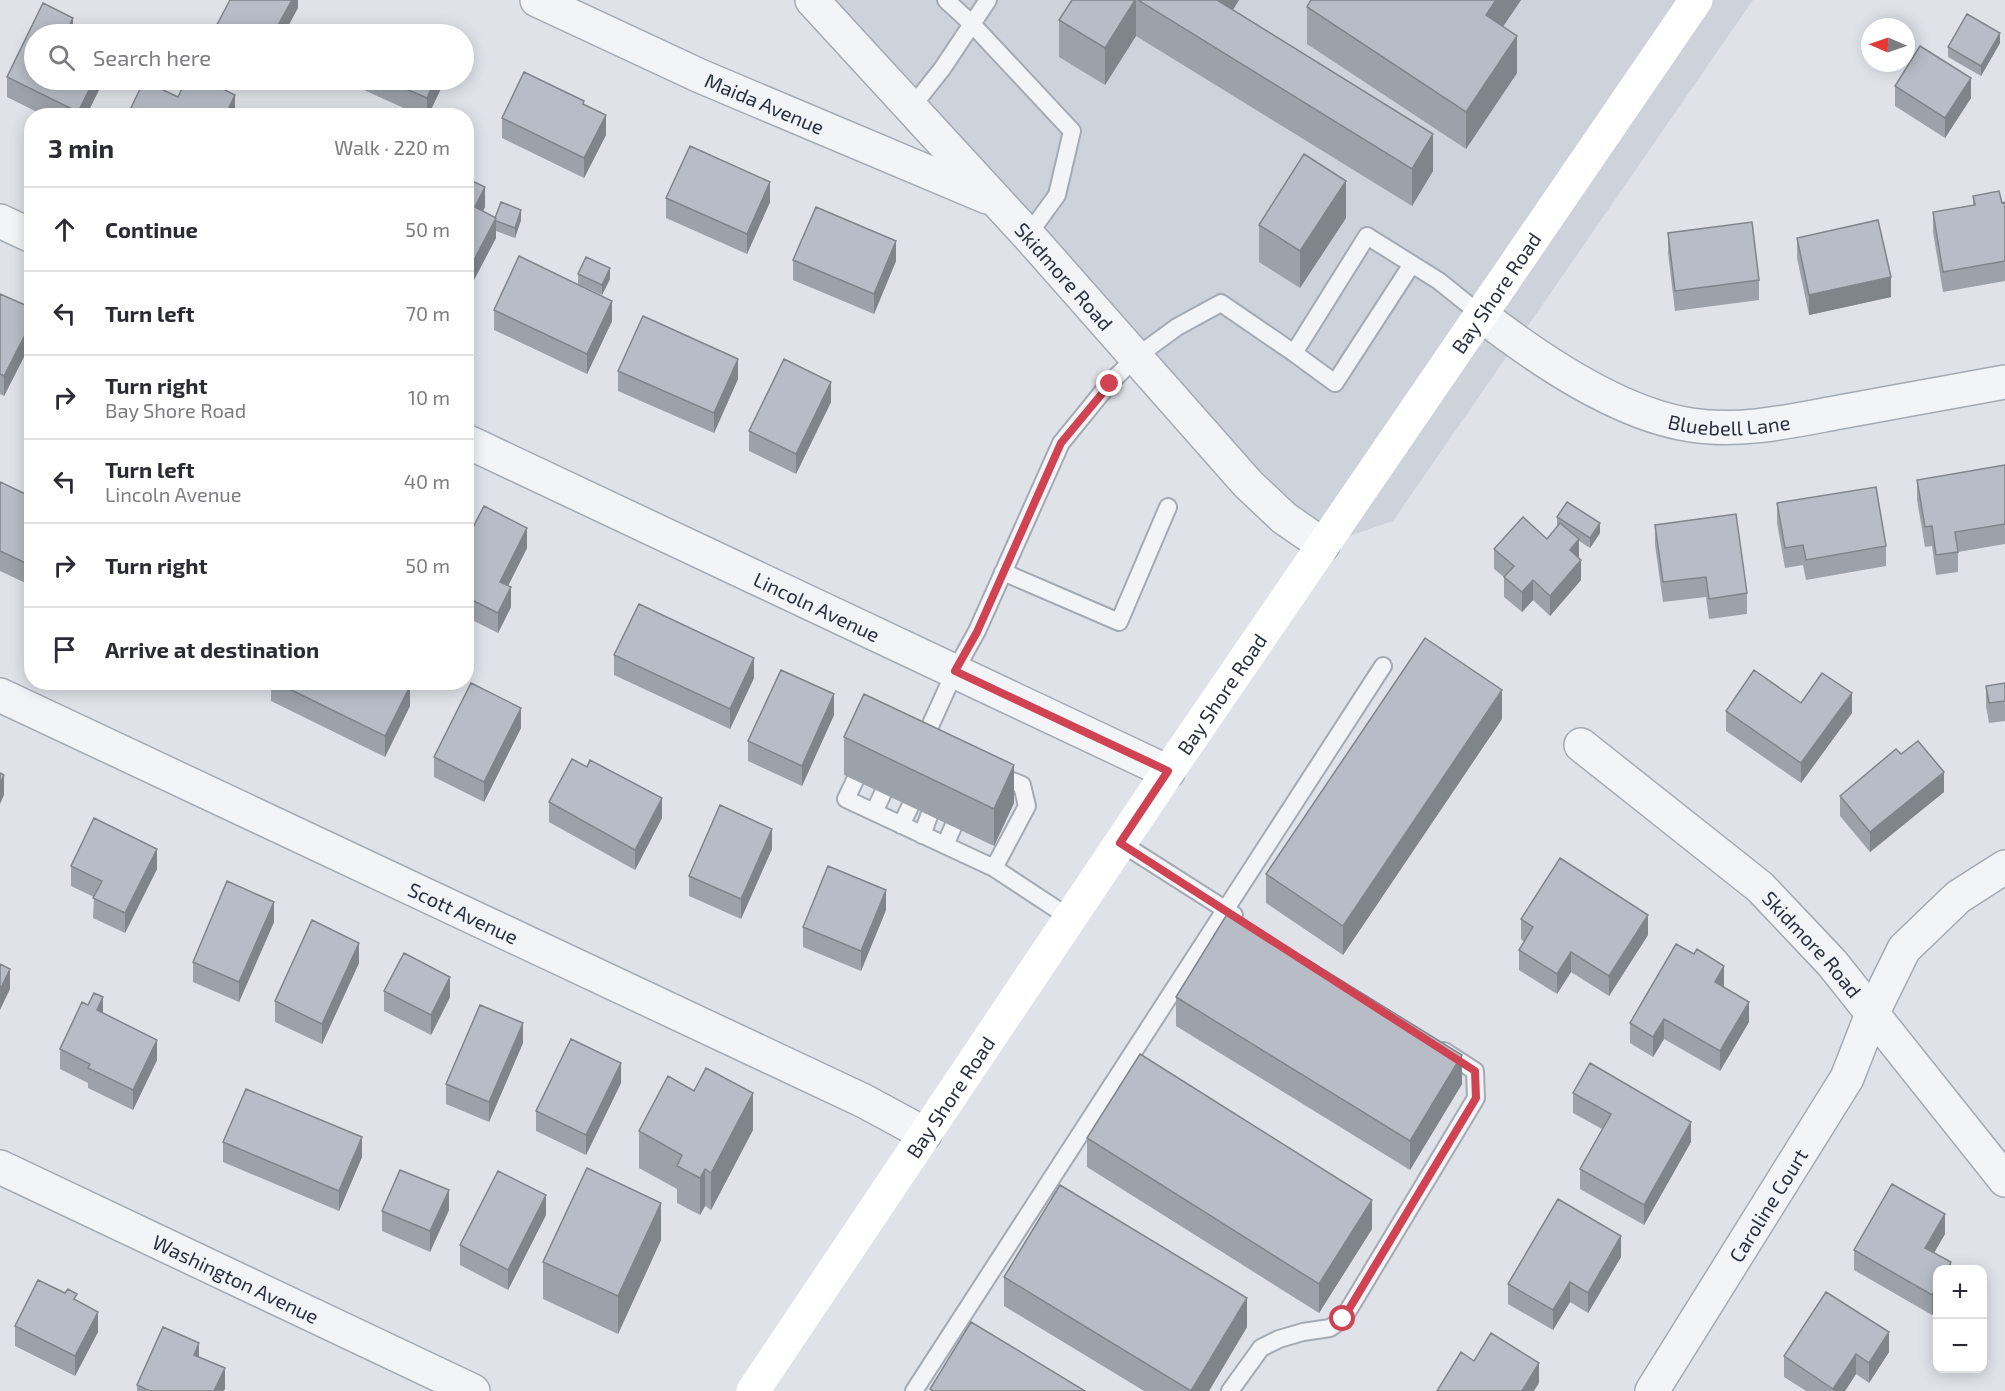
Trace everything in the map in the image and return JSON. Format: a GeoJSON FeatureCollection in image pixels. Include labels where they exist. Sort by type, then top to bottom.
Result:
{"type":"FeatureCollection","features":[{"type":"Feature","properties":{"kind":"main road","name":"Bay Shore Road"},"geometry":{"type":"LineString","coordinates":[[753,1391],[1168,771],[1696,0]]}},
{"type":"Feature","properties":{"kind":"street","name":"Maida Avenue"},"geometry":{"type":"LineString","coordinates":[[537,0],[700,76],[997,201]]}},
{"type":"Feature","properties":{"kind":"street","name":"Skidmore Road"},"geometry":{"type":"LineString","coordinates":[[812,0],[1028,235],[1248,484],[1284,518],[1323,545]]}},
{"type":"Feature","properties":{"kind":"street"},"geometry":{"type":"LineString","coordinates":[[0,221],[24,232]]}},
{"type":"Feature","properties":{"kind":"street","name":"Bluebell Lane"},"geometry":{"type":"LineString","coordinates":[[1480,314],[1539,357],[1627,407],[1690,425],[1761,426],[2005,382]]}},
{"type":"Feature","properties":{"kind":"street","name":"Lincoln Avenue"},"geometry":{"type":"LineString","coordinates":[[474,445],[1168,771]]}},
{"type":"Feature","properties":{"kind":"street","name":"Scott Avenue"},"geometry":{"type":"LineString","coordinates":[[0,695],[864,1101],[925,1134]]}},
{"type":"Feature","properties":{"kind":"street","name":"Skidmore Road"},"geometry":{"type":"LineString","coordinates":[[1581,745],[1760,887],[1832,963],[2005,1180]]}},
{"type":"Feature","properties":{"kind":"street","name":"Caroline Court"},"geometry":{"type":"LineString","coordinates":[[1652,1391],[1847,1078],[1872,1014],[1904,949],[1958,897],[2005,867]]}},
{"type":"Feature","properties":{"kind":"street","name":"Washington Avenue"},"geometry":{"type":"LineString","coordinates":[[0,1167],[473,1391]]}},
{"type":"Feature","properties":{"kind":"lane"},"geometry":{"type":"LineString","coordinates":[[946,0],[972,24],[1072,130],[1057,195],[1028,235]]}},
{"type":"Feature","properties":{"kind":"lane"},"geometry":{"type":"LineString","coordinates":[[911,108],[942,69],[988,0]]}},
{"type":"Feature","properties":{"kind":"lane"},"geometry":{"type":"LineString","coordinates":[[1294,353],[1367,236],[1440,281],[1480,314]]}},
{"type":"Feature","properties":{"kind":"lane"},"geometry":{"type":"LineString","coordinates":[[920,748],[955,671],[977,632],[1061,443],[1110,384],[1136,357],[1177,327],[1221,303],[1335,383],[1412,264]]}},
{"type":"Feature","properties":{"kind":"lane"},"geometry":{"type":"LineString","coordinates":[[1003,572],[1119,622],[1168,507]]}},
{"type":"Feature","properties":{"kind":"lane"},"geometry":{"type":"LineString","coordinates":[[914,1391],[1383,666]]}},
{"type":"Feature","properties":{"kind":"lane"},"geometry":{"type":"LineString","coordinates":[[977,776],[981,768],[1022,785],[1027,806],[994,868]]}},
{"type":"Feature","properties":{"kind":"lane"},"geometry":{"type":"LineString","coordinates":[[855,780],[846,799],[994,868],[1070,918]]}},
{"type":"Feature","properties":{"kind":"lane"},"geometry":{"type":"LineString","coordinates":[[874,812],[883,794]]}},
{"type":"Feature","properties":{"kind":"lane"},"geometry":{"type":"LineString","coordinates":[[901,825],[910,807]]}},
{"type":"Feature","properties":{"kind":"lane"},"geometry":{"type":"LineString","coordinates":[[922,834],[929,816]]}},
{"type":"Feature","properties":{"kind":"lane"},"geometry":{"type":"LineString","coordinates":[[945,845],[953,827]]}},
{"type":"Feature","properties":{"kind":"lane"},"geometry":{"type":"LineString","coordinates":[[1120,843],[1246,923]]}},
{"type":"Feature","properties":{"kind":"lane"},"geometry":{"type":"LineString","coordinates":[[1230,1391],[1261,1348],[1279,1339],[1303,1332],[1330,1328],[1343,1319],[1476,1098],[1475,1071],[1435,1045]]}},
{"type":"Feature","properties":{"kind":"shaded area"},"geometry":{"type":"Polygon","coordinates":[[[835,0],[1753,0],[1393,521],[1323,545],[835,0]]]}},
{"type":"Feature","properties":{"kind":"building"},"geometry":{"type":"Polygon","coordinates":[[[230,0],[292,0],[279,24],[217,24],[230,0]]]}},
{"type":"Feature","properties":{"kind":"building"},"geometry":{"type":"Polygon","coordinates":[[[1072,0],[1135,0],[1105,48],[1059,20],[1072,0]]]}},
{"type":"Feature","properties":{"kind":"building"},"geometry":{"type":"Polygon","coordinates":[[[1138,0],[1217,0],[1433,134],[1412,169],[1138,0]]]}},
{"type":"Feature","properties":{"kind":"building"},"geometry":{"type":"Polygon","coordinates":[[[1311,0],[1496,0],[1486,15],[1517,36],[1466,112],[1307,7],[1311,0]]]}},
{"type":"Feature","properties":{"kind":"building"},"geometry":{"type":"Polygon","coordinates":[[[43,3],[73,18],[70,24],[33,24],[43,3]]]}},
{"type":"Feature","properties":{"kind":"building"},"geometry":{"type":"Polygon","coordinates":[[[1967,14],[2000,33],[1981,66],[1948,47],[1967,14]]]}},
{"type":"Feature","properties":{"kind":"building"},"geometry":{"type":"Polygon","coordinates":[[[24,42],[24,85],[7,77],[24,42]]]}},
{"type":"Feature","properties":{"kind":"building"},"geometry":{"type":"Polygon","coordinates":[[[1920,46],[1971,78],[1945,118],[1895,86],[1904,72],[1915,72],[1915,54],[1920,46]]]}},
{"type":"Feature","properties":{"kind":"building"},"geometry":{"type":"Polygon","coordinates":[[[524,72],[584,101],[583,104],[606,115],[584,158],[502,118],[524,72]]]}},
{"type":"Feature","properties":{"kind":"building"},"geometry":{"type":"Polygon","coordinates":[[[33,90],[89,90],[80,108],[70,108],[33,90]]]}},
{"type":"Feature","properties":{"kind":"building"},"geometry":{"type":"Polygon","coordinates":[[[140,90],[163,90],[178,97],[181,90],[225,90],[235,95],[229,108],[131,108],[140,90]]]}},
{"type":"Feature","properties":{"kind":"building"},"geometry":{"type":"Polygon","coordinates":[[[408,90],[431,90],[427,98],[408,90]]]}},
{"type":"Feature","properties":{"kind":"building"},"geometry":{"type":"Polygon","coordinates":[[[690,146],[770,182],[747,234],[666,198],[690,146]]]}},
{"type":"Feature","properties":{"kind":"building"},"geometry":{"type":"Polygon","coordinates":[[[1304,154],[1346,181],[1300,251],[1259,225],[1304,154]]]}},
{"type":"Feature","properties":{"kind":"building"},"geometry":{"type":"Polygon","coordinates":[[[474,182],[485,187],[475,207],[496,218],[474,260],[474,182]]]}},
{"type":"Feature","properties":{"kind":"building"},"geometry":{"type":"Polygon","coordinates":[[[1999,191],[2002,203],[2005,202],[2005,261],[1943,272],[1933,212],[1975,205],[1973,196],[1999,191]]]}},
{"type":"Feature","properties":{"kind":"building"},"geometry":{"type":"Polygon","coordinates":[[[501,202],[521,210],[515,228],[496,221],[501,202]]]}},
{"type":"Feature","properties":{"kind":"building"},"geometry":{"type":"Polygon","coordinates":[[[816,207],[896,241],[874,294],[793,260],[816,207]]]}},
{"type":"Feature","properties":{"kind":"building"},"geometry":{"type":"Polygon","coordinates":[[[1878,220],[1891,277],[1809,295],[1797,238],[1878,220]]]}},
{"type":"Feature","properties":{"kind":"building"},"geometry":{"type":"Polygon","coordinates":[[[1752,222],[1759,280],[1675,291],[1668,233],[1752,222]]]}},
{"type":"Feature","properties":{"kind":"building"},"geometry":{"type":"Polygon","coordinates":[[[519,256],[612,301],[587,354],[494,310],[519,256]]]}},
{"type":"Feature","properties":{"kind":"building"},"geometry":{"type":"Polygon","coordinates":[[[586,257],[610,268],[602,285],[578,274],[586,257]]]}},
{"type":"Feature","properties":{"kind":"building"},"geometry":{"type":"Polygon","coordinates":[[[0,294],[24,304],[24,337],[4,376],[0,374],[0,294]]]}},
{"type":"Feature","properties":{"kind":"building"},"geometry":{"type":"Polygon","coordinates":[[[643,316],[738,359],[714,413],[618,371],[643,316]]]}},
{"type":"Feature","properties":{"kind":"building"},"geometry":{"type":"Polygon","coordinates":[[[784,359],[831,382],[796,454],[749,431],[784,359]]]}},
{"type":"Feature","properties":{"kind":"building"},"geometry":{"type":"Polygon","coordinates":[[[2005,465],[2005,524],[1955,532],[1958,552],[1936,555],[1932,526],[1925,527],[1917,480],[2005,465]]]}},
{"type":"Feature","properties":{"kind":"building"},"geometry":{"type":"Polygon","coordinates":[[[0,482],[24,493],[24,562],[0,551],[0,482]]]}},
{"type":"Feature","properties":{"kind":"building"},"geometry":{"type":"Polygon","coordinates":[[[1876,487],[1886,546],[1806,560],[1803,545],[1785,548],[1777,503],[1876,487]]]}},
{"type":"Feature","properties":{"kind":"building"},"geometry":{"type":"Polygon","coordinates":[[[1567,502],[1600,523],[1590,538],[1557,517],[1567,502]]]}},
{"type":"Feature","properties":{"kind":"building"},"geometry":{"type":"Polygon","coordinates":[[[484,506],[527,528],[500,582],[511,587],[498,613],[474,601],[474,525],[484,506]]]}},
{"type":"Feature","properties":{"kind":"building"},"geometry":{"type":"Polygon","coordinates":[[[1736,514],[1747,593],[1709,599],[1706,577],[1663,582],[1655,525],[1736,514]]]}},
{"type":"Feature","properties":{"kind":"building"},"geometry":{"type":"Polygon","coordinates":[[[1523,517],[1547,539],[1560,523],[1579,539],[1570,550],[1581,560],[1550,596],[1533,580],[1522,592],[1504,577],[1514,566],[1494,549],[1523,517]]]}},
{"type":"Feature","properties":{"kind":"building"},"geometry":{"type":"Polygon","coordinates":[[[639,604],[754,658],[730,709],[614,655],[639,604]]]}},
{"type":"Feature","properties":{"kind":"building"},"geometry":{"type":"Polygon","coordinates":[[[1425,638],[1502,690],[1343,926],[1266,874],[1425,638]]]}},
{"type":"Feature","properties":{"kind":"building"},"geometry":{"type":"Polygon","coordinates":[[[781,670],[834,694],[802,766],[748,741],[781,670]]]}},
{"type":"Feature","properties":{"kind":"building"},"geometry":{"type":"Polygon","coordinates":[[[1754,670],[1801,703],[1822,673],[1852,693],[1801,763],[1726,711],[1754,670]]]}},
{"type":"Feature","properties":{"kind":"building"},"geometry":{"type":"Polygon","coordinates":[[[2005,683],[2005,701],[1989,703],[1986,686],[2005,683]]]}},
{"type":"Feature","properties":{"kind":"building"},"geometry":{"type":"Polygon","coordinates":[[[474,684],[521,708],[484,782],[434,757],[468,690],[474,690],[474,684]]]}},
{"type":"Feature","properties":{"kind":"building"},"geometry":{"type":"Polygon","coordinates":[[[291,690],[408,690],[385,736],[291,690]]]}},
{"type":"Feature","properties":{"kind":"building"},"geometry":{"type":"Polygon","coordinates":[[[864,694],[1014,765],[994,809],[844,737],[864,694]]]}},
{"type":"Feature","properties":{"kind":"building"},"geometry":{"type":"Polygon","coordinates":[[[1918,741],[1944,772],[1870,832],[1840,796],[1896,749],[1901,754],[1918,741]]]}},
{"type":"Feature","properties":{"kind":"building"},"geometry":{"type":"Polygon","coordinates":[[[572,759],[587,767],[590,760],[662,798],[635,850],[549,802],[572,759]]]}},
{"type":"Feature","properties":{"kind":"building"},"geometry":{"type":"Polygon","coordinates":[[[720,805],[772,829],[741,899],[689,876],[720,805]]]}},
{"type":"Feature","properties":{"kind":"building"},"geometry":{"type":"Polygon","coordinates":[[[94,818],[157,849],[125,913],[93,898],[102,881],[71,866],[94,818]]]}},
{"type":"Feature","properties":{"kind":"building"},"geometry":{"type":"Polygon","coordinates":[[[1560,858],[1648,915],[1609,976],[1571,952],[1557,974],[1519,950],[1533,927],[1521,919],[1560,858]]]}},
{"type":"Feature","properties":{"kind":"building"},"geometry":{"type":"Polygon","coordinates":[[[828,866],[886,890],[861,951],[803,927],[828,866]]]}},
{"type":"Feature","properties":{"kind":"building"},"geometry":{"type":"Polygon","coordinates":[[[227,881],[274,902],[239,982],[193,962],[227,881]]]}},
{"type":"Feature","properties":{"kind":"building"},"geometry":{"type":"Polygon","coordinates":[[[1229,911],[1462,1055],[1410,1141],[1176,997],[1229,911]]]}},
{"type":"Feature","properties":{"kind":"building"},"geometry":{"type":"Polygon","coordinates":[[[312,920],[359,943],[322,1024],[275,1001],[312,920]]]}},
{"type":"Feature","properties":{"kind":"building"},"geometry":{"type":"Polygon","coordinates":[[[1676,944],[1694,954],[1697,949],[1724,966],[1715,982],[1749,1002],[1720,1051],[1664,1019],[1653,1037],[1630,1023],[1676,944]]]}},
{"type":"Feature","properties":{"kind":"building"},"geometry":{"type":"Polygon","coordinates":[[[404,953],[450,977],[431,1015],[384,991],[404,953]]]}},
{"type":"Feature","properties":{"kind":"building"},"geometry":{"type":"Polygon","coordinates":[[[0,964],[10,969],[0,990],[0,964]]]}},
{"type":"Feature","properties":{"kind":"building"},"geometry":{"type":"Polygon","coordinates":[[[94,993],[103,997],[97,1010],[157,1040],[133,1090],[88,1068],[90,1064],[60,1049],[82,1002],[88,1005],[94,993]]]}},
{"type":"Feature","properties":{"kind":"building"},"geometry":{"type":"Polygon","coordinates":[[[480,1005],[523,1023],[489,1102],[446,1084],[480,1005]]]}},
{"type":"Feature","properties":{"kind":"building"},"geometry":{"type":"Polygon","coordinates":[[[571,1039],[621,1063],[586,1135],[536,1111],[571,1039]]]}},
{"type":"Feature","properties":{"kind":"building"},"geometry":{"type":"Polygon","coordinates":[[[1140,1054],[1372,1200],[1319,1284],[1087,1138],[1140,1054]]]}},
{"type":"Feature","properties":{"kind":"building"},"geometry":{"type":"Polygon","coordinates":[[[1590,1063],[1691,1122],[1644,1205],[1580,1169],[1611,1114],[1573,1093],[1590,1063]]]}},
{"type":"Feature","properties":{"kind":"building"},"geometry":{"type":"Polygon","coordinates":[[[706,1068],[753,1093],[711,1173],[705,1169],[700,1178],[677,1166],[682,1155],[639,1131],[668,1076],[694,1091],[706,1068]]]}},
{"type":"Feature","properties":{"kind":"building"},"geometry":{"type":"Polygon","coordinates":[[[246,1089],[362,1137],[339,1191],[223,1142],[246,1089]]]}},
{"type":"Feature","properties":{"kind":"building"},"geometry":{"type":"Polygon","coordinates":[[[587,1168],[661,1203],[618,1296],[543,1262],[587,1168]]]}},
{"type":"Feature","properties":{"kind":"building"},"geometry":{"type":"Polygon","coordinates":[[[400,1170],[449,1190],[430,1231],[382,1211],[400,1170]]]}},
{"type":"Feature","properties":{"kind":"building"},"geometry":{"type":"Polygon","coordinates":[[[498,1171],[546,1195],[508,1270],[460,1245],[498,1171]]]}},
{"type":"Feature","properties":{"kind":"building"},"geometry":{"type":"Polygon","coordinates":[[[1892,1184],[1945,1214],[1925,1248],[1951,1262],[1949,1265],[1933,1265],[1932,1295],[1854,1250],[1892,1184]]]}},
{"type":"Feature","properties":{"kind":"building"},"geometry":{"type":"Polygon","coordinates":[[[1060,1185],[1247,1298],[1191,1391],[1004,1277],[1060,1185]]]}},
{"type":"Feature","properties":{"kind":"building"},"geometry":{"type":"Polygon","coordinates":[[[1558,1199],[1621,1236],[1588,1293],[1570,1282],[1553,1310],[1508,1284],[1558,1199]]]}},
{"type":"Feature","properties":{"kind":"building"},"geometry":{"type":"Polygon","coordinates":[[[38,1280],[65,1293],[68,1289],[77,1294],[74,1299],[98,1312],[75,1356],[15,1326],[38,1280]]]}},
{"type":"Feature","properties":{"kind":"building"},"geometry":{"type":"Polygon","coordinates":[[[1826,1292],[1889,1332],[1869,1363],[1856,1354],[1833,1389],[1784,1356],[1826,1292]]]}},
{"type":"Feature","properties":{"kind":"building"},"geometry":{"type":"Polygon","coordinates":[[[971,1322],[1085,1391],[933,1391],[930,1389],[971,1322]]]}},
{"type":"Feature","properties":{"kind":"building"},"geometry":{"type":"Polygon","coordinates":[[[163,1327],[199,1343],[194,1355],[225,1368],[214,1391],[150,1391],[137,1385],[163,1327]]]}},
{"type":"Feature","properties":{"kind":"building"},"geometry":{"type":"Polygon","coordinates":[[[1491,1333],[1539,1363],[1522,1391],[1437,1391],[1461,1352],[1474,1361],[1491,1333]]]}},
{"type":"Feature","properties":{"kind":"route"},"geometry":{"type":"LineString","coordinates":[[1110,384],[1061,443],[977,632],[955,671],[1168,771],[1120,843],[1475,1071],[1476,1098],[1343,1319]]}}]}
